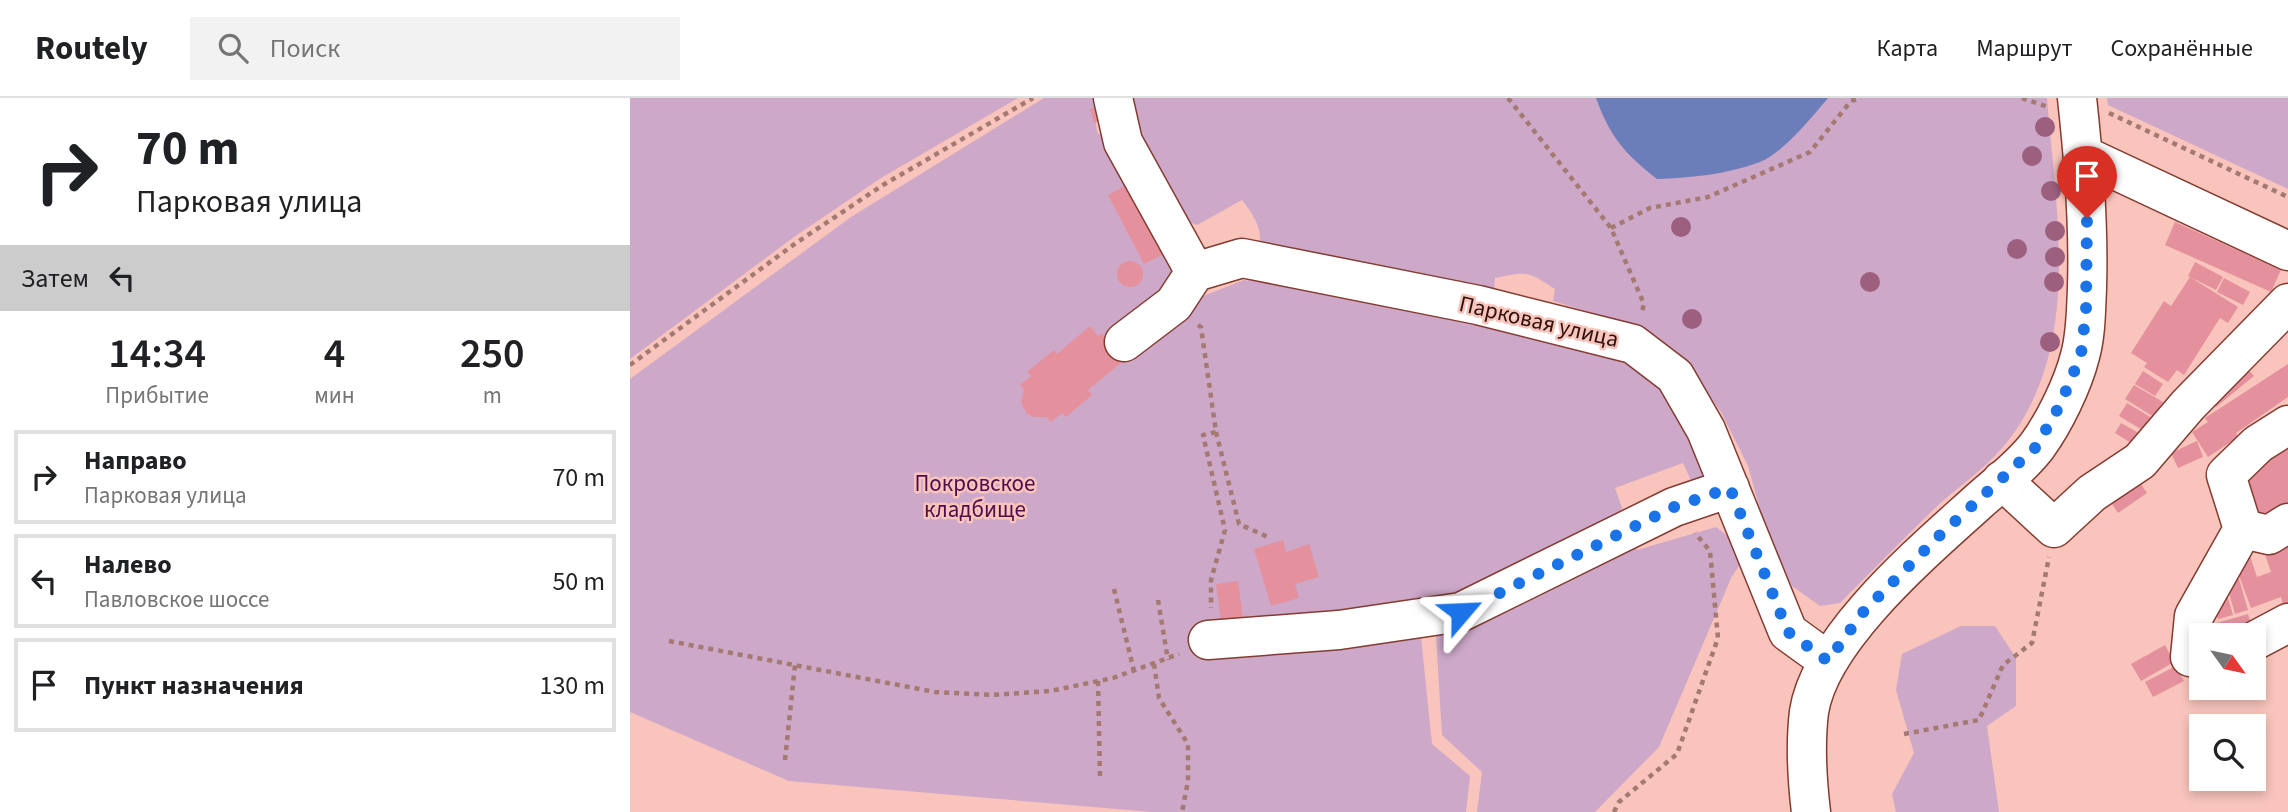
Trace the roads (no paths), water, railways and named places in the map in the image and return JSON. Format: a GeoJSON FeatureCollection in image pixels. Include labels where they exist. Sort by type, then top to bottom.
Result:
{"type":"FeatureCollection","features":[{"type":"Feature","properties":{"kind":"street"},"geometry":{"type":"LineString","coordinates":[[1113,98],[1123,142],[1195,272],[1174,304],[1124,342]]}},
{"type":"Feature","properties":{"kind":"street"},"geometry":{"type":"LineString","coordinates":[[1811,812],[1806,769],[1810,710],[1828,661],[1864,611],[1938,537],[2036,447],[2060,405],[2081,355],[2089,240],[2077,98]]}},
{"type":"Feature","properties":{"kind":"street"},"geometry":{"type":"LineString","coordinates":[[2083,155],[2288,251]]}},
{"type":"Feature","properties":{"kind":"street","name":"Парковая улица"},"geometry":{"type":"LineString","coordinates":[[1195,272],[1242,258],[1635,335],[1675,376],[1706,430],[1788,632],[1828,661]]}},
{"type":"Feature","properties":{"kind":"street"},"geometry":{"type":"LineString","coordinates":[[2002,480],[2054,528],[2092,492],[2140,461],[2188,405],[2288,303]]}},
{"type":"Feature","properties":{"kind":"street"},"geometry":{"type":"LineString","coordinates":[[2193,623],[2194,616],[2243,529],[2226,475],[2258,444],[2288,425]]}},
{"type":"Feature","properties":{"kind":"street"},"geometry":{"type":"LineString","coordinates":[[1208,640],[1339,630],[1461,612],[1674,507],[1730,488]]}},
{"type":"Feature","properties":{"kind":"street"},"geometry":{"type":"LineString","coordinates":[[2243,529],[2269,535],[2288,523]]}},
{"type":"Feature","properties":{"kind":"water"},"geometry":{"type":"Polygon","coordinates":[[[1596,98],[1828,98],[1806,124],[1769,158],[1735,170],[1709,175],[1657,179],[1620,144],[1607,124],[1596,98]]]}},
{"type":"Feature","properties":{"kind":"park label","name":"Покровское кладбище"},"geometry":{"type":"Point","coordinates":[975,496]}}]}
